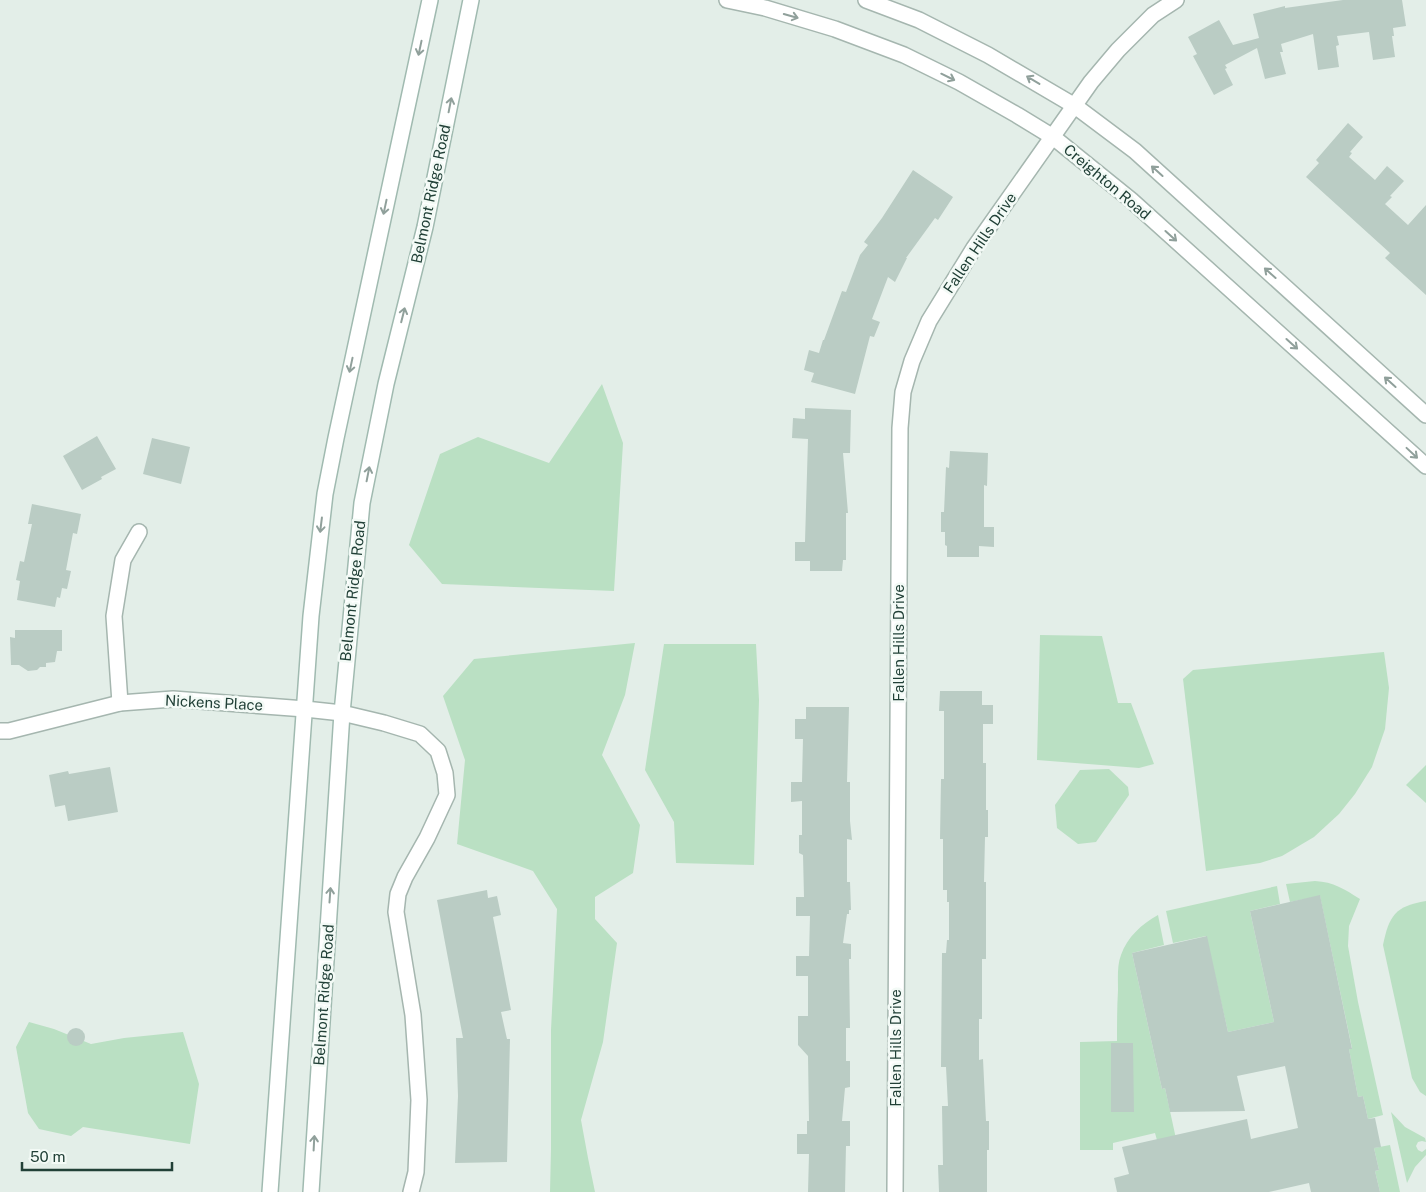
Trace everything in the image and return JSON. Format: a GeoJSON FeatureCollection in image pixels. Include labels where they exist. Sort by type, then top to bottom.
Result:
{"type":"FeatureCollection","features":[{"type":"Feature","properties":{"kind":"street"},"geometry":{"type":"LineString","coordinates":[[270,1192],[311,616],[325,494],[430,0]]}},
{"type":"Feature","properties":{"kind":"street","name":"Belmont Ridge Road"},"geometry":{"type":"LineString","coordinates":[[311,1192],[342,713],[362,502],[386,384],[425,227],[471,0]]}},
{"type":"Feature","properties":{"kind":"street","name":"Creighton Road"},"geometry":{"type":"LineString","coordinates":[[727,0],[765,8],[835,29],[904,55],[959,82],[1053,137],[1131,200],[1426,466]]}},
{"type":"Feature","properties":{"kind":"street"},"geometry":{"type":"LineString","coordinates":[[866,0],[919,20],[980,50],[1075,106],[1135,151],[1426,415]]}},
{"type":"Feature","properties":{"kind":"street","name":"Fallen Hills Drive"},"geometry":{"type":"LineString","coordinates":[[895,1192],[900,438],[903,392],[912,361],[929,321],[974,248],[1091,82],[1118,50],[1153,15],[1176,0]]}},
{"type":"Feature","properties":{"kind":"street"},"geometry":{"type":"LineString","coordinates":[[120,703],[114,616],[123,560],[139,532]]}},
{"type":"Feature","properties":{"kind":"street","name":"Nickens Place"},"geometry":{"type":"LineString","coordinates":[[0,731],[8,731],[120,703],[173,699],[342,713],[420,734],[438,751],[445,773],[446,795],[427,838],[405,877],[398,894],[396,912],[413,1015],[419,1100],[416,1172],[411,1192]]}},
{"type":"Feature","properties":{"kind":"green space"},"geometry":{"type":"Polygon","coordinates":[[[602,384],[623,443],[614,591],[442,584],[409,545],[440,454],[478,437],[549,463],[602,384]]]}},
{"type":"Feature","properties":{"kind":"green space"},"geometry":{"type":"Polygon","coordinates":[[[1040,635],[1102,636],[1118,703],[1131,703],[1154,764],[1139,768],[1037,760],[1040,635]]]}},
{"type":"Feature","properties":{"kind":"green space"},"geometry":{"type":"Polygon","coordinates":[[[635,643],[625,695],[602,755],[640,825],[633,873],[595,897],[595,919],[617,943],[603,1042],[581,1120],[595,1192],[550,1192],[551,1030],[557,909],[533,871],[457,844],[465,760],[443,696],[474,659],[635,643]]]}},
{"type":"Feature","properties":{"kind":"green space"},"geometry":{"type":"Polygon","coordinates":[[[664,644],[756,644],[759,700],[754,865],[676,863],[674,822],[645,770],[664,644]]]}},
{"type":"Feature","properties":{"kind":"green space"},"geometry":{"type":"Polygon","coordinates":[[[1384,652],[1389,688],[1385,729],[1372,767],[1355,794],[1339,814],[1314,837],[1282,856],[1260,863],[1206,871],[1183,679],[1193,670],[1384,652]]]}},
{"type":"Feature","properties":{"kind":"green space"},"geometry":{"type":"Polygon","coordinates":[[[1426,765],[1426,803],[1406,785],[1426,765]]]}},
{"type":"Feature","properties":{"kind":"green space"},"geometry":{"type":"Polygon","coordinates":[[[1109,769],[1128,787],[1129,795],[1096,842],[1078,844],[1057,828],[1055,805],[1080,770],[1109,769]]]}},
{"type":"Feature","properties":{"kind":"green space"},"geometry":{"type":"Polygon","coordinates":[[[1315,881],[1333,884],[1360,899],[1349,926],[1348,946],[1358,1002],[1383,1115],[1368,1119],[1363,1096],[1358,1097],[1349,1049],[1352,1048],[1320,896],[1290,902],[1286,884],[1315,881]]]}},
{"type":"Feature","properties":{"kind":"green space"},"geometry":{"type":"Polygon","coordinates":[[[1277,886],[1280,904],[1250,911],[1274,1022],[1228,1032],[1206,936],[1173,943],[1166,911],[1277,886]]]}},
{"type":"Feature","properties":{"kind":"green space"},"geometry":{"type":"Polygon","coordinates":[[[1426,901],[1426,1096],[1420,1092],[1412,1078],[1383,945],[1388,927],[1395,914],[1407,906],[1426,901]]]}},
{"type":"Feature","properties":{"kind":"green space"},"geometry":{"type":"Polygon","coordinates":[[[1158,915],[1164,945],[1132,953],[1162,1089],[1165,1088],[1178,1148],[1160,1151],[1155,1133],[1113,1143],[1113,1150],[1080,1150],[1080,1042],[1117,1041],[1118,972],[1120,959],[1131,937],[1158,915]]]}},
{"type":"Feature","properties":{"kind":"green space"},"geometry":{"type":"Polygon","coordinates":[[[29,1022],[54,1029],[91,1044],[124,1038],[183,1032],[199,1084],[190,1144],[83,1127],[71,1136],[39,1129],[28,1113],[16,1047],[29,1022]]]}},
{"type":"Feature","properties":{"kind":"green space"},"geometry":{"type":"Polygon","coordinates":[[[1391,1112],[1405,1127],[1425,1138],[1426,1142],[1418,1142],[1416,1146],[1422,1152],[1426,1149],[1426,1155],[1415,1167],[1407,1183],[1391,1112]]]}},
{"type":"Feature","properties":{"kind":"green space"},"geometry":{"type":"Polygon","coordinates":[[[1390,1145],[1400,1192],[1380,1192],[1375,1171],[1379,1170],[1374,1148],[1390,1145]]]}},
{"type":"Feature","properties":{"kind":"building"},"geometry":{"type":"Polygon","coordinates":[[[1343,0],[1402,0],[1406,26],[1393,28],[1394,36],[1392,36],[1395,57],[1373,60],[1369,32],[1337,36],[1339,45],[1336,46],[1339,67],[1318,70],[1313,34],[1281,44],[1283,52],[1280,52],[1286,74],[1265,79],[1257,48],[1225,65],[1233,85],[1214,95],[1193,56],[1197,54],[1188,37],[1219,20],[1233,45],[1259,38],[1253,14],[1285,6],[1285,8],[1343,0]]]}},
{"type":"Feature","properties":{"kind":"building"},"geometry":{"type":"Polygon","coordinates":[[[1348,123],[1363,137],[1350,152],[1352,153],[1349,157],[1375,180],[1387,166],[1404,181],[1385,204],[1408,225],[1426,205],[1426,295],[1385,258],[1390,253],[1306,177],[1319,163],[1316,160],[1348,123]]]}},
{"type":"Feature","properties":{"kind":"building"},"geometry":{"type":"Polygon","coordinates":[[[913,170],[953,197],[938,220],[935,218],[906,258],[895,282],[888,277],[872,319],[880,322],[874,337],[870,336],[855,394],[811,382],[814,373],[804,370],[809,350],[819,353],[842,291],[846,292],[860,255],[868,245],[864,242],[913,170]]]}},
{"type":"Feature","properties":{"kind":"building"},"geometry":{"type":"Polygon","coordinates":[[[805,408],[851,410],[850,453],[843,453],[848,513],[846,513],[846,560],[843,560],[842,571],[810,571],[810,561],[795,561],[795,542],[805,542],[808,439],[792,438],[793,418],[805,419],[805,408]]]}},
{"type":"Feature","properties":{"kind":"building"},"geometry":{"type":"Polygon","coordinates":[[[97,436],[116,469],[82,490],[63,456],[97,436]]]}},
{"type":"Feature","properties":{"kind":"building"},"geometry":{"type":"Polygon","coordinates":[[[152,438],[190,447],[181,484],[143,474],[152,438]]]}},
{"type":"Feature","properties":{"kind":"building"},"geometry":{"type":"Polygon","coordinates":[[[950,451],[988,453],[987,486],[984,485],[984,527],[994,527],[994,547],[979,546],[979,557],[947,557],[945,532],[941,532],[941,512],[944,512],[946,467],[949,468],[950,451]]]}},
{"type":"Feature","properties":{"kind":"building"},"geometry":{"type":"Polygon","coordinates":[[[32,504],[81,514],[77,534],[73,533],[66,570],[71,571],[67,589],[62,588],[60,598],[57,597],[55,607],[17,600],[20,581],[16,580],[20,561],[24,562],[32,524],[28,524],[32,504]]]}},
{"type":"Feature","properties":{"kind":"building"},"geometry":{"type":"Polygon","coordinates":[[[15,630],[62,630],[62,651],[57,651],[55,662],[46,663],[46,667],[40,667],[37,670],[28,671],[19,665],[11,665],[10,637],[15,638],[15,630]]]}},
{"type":"Feature","properties":{"kind":"building"},"geometry":{"type":"Polygon","coordinates":[[[940,691],[982,691],[982,705],[993,705],[993,724],[983,724],[983,763],[986,763],[988,837],[985,837],[984,882],[986,882],[986,959],[982,959],[982,1019],[979,1019],[979,1060],[983,1059],[986,1121],[989,1121],[987,1192],[939,1192],[938,1165],[943,1165],[942,1106],[948,1106],[946,1067],[941,1067],[942,953],[946,953],[947,940],[949,940],[949,902],[947,902],[947,890],[943,890],[943,839],[940,839],[941,779],[944,779],[944,711],[939,711],[940,691]]]}},
{"type":"Feature","properties":{"kind":"building"},"geometry":{"type":"Polygon","coordinates":[[[806,707],[849,707],[847,782],[850,782],[852,840],[847,839],[847,882],[850,882],[851,910],[847,914],[843,943],[851,944],[851,959],[849,959],[850,1028],[846,1028],[846,1061],[850,1061],[850,1087],[845,1088],[842,1121],[850,1121],[850,1146],[846,1146],[845,1192],[808,1192],[809,1154],[797,1154],[797,1134],[807,1134],[807,1121],[809,1121],[808,1056],[798,1045],[798,1016],[808,1016],[808,976],[796,976],[796,956],[809,956],[810,916],[796,916],[796,897],[804,897],[803,855],[799,853],[799,835],[802,835],[802,801],[791,802],[791,782],[802,782],[803,739],[795,739],[795,719],[806,719],[806,707]]]}},
{"type":"Feature","properties":{"kind":"building"},"geometry":{"type":"Polygon","coordinates":[[[110,767],[118,812],[68,821],[65,805],[55,807],[49,775],[68,771],[69,774],[110,767]]]}},
{"type":"Feature","properties":{"kind":"building"},"geometry":{"type":"Polygon","coordinates":[[[487,890],[488,898],[497,896],[501,915],[493,917],[511,1010],[501,1012],[507,1039],[510,1039],[507,1162],[455,1163],[458,1096],[456,1038],[463,1038],[437,900],[487,890]]]}},
{"type":"Feature","properties":{"kind":"building"},"geometry":{"type":"Polygon","coordinates":[[[1320,895],[1352,1049],[1349,1049],[1358,1097],[1363,1096],[1368,1119],[1375,1118],[1381,1147],[1374,1148],[1379,1170],[1375,1171],[1380,1192],[1311,1192],[1309,1183],[1269,1192],[1117,1192],[1114,1178],[1129,1174],[1122,1147],[1247,1119],[1251,1139],[1298,1128],[1285,1066],[1237,1076],[1245,1111],[1170,1112],[1165,1088],[1162,1089],[1132,953],[1207,936],[1228,1032],[1274,1022],[1250,911],[1320,895]]]}},
{"type":"Feature","properties":{"kind":"building"},"geometry":{"type":"Polygon","coordinates":[[[72,1028],[80,1028],[85,1033],[83,1044],[72,1046],[67,1041],[67,1033],[72,1028]]]}},
{"type":"Feature","properties":{"kind":"building"},"geometry":{"type":"Polygon","coordinates":[[[1111,1043],[1133,1043],[1134,1112],[1111,1112],[1111,1043]]]}}]}
